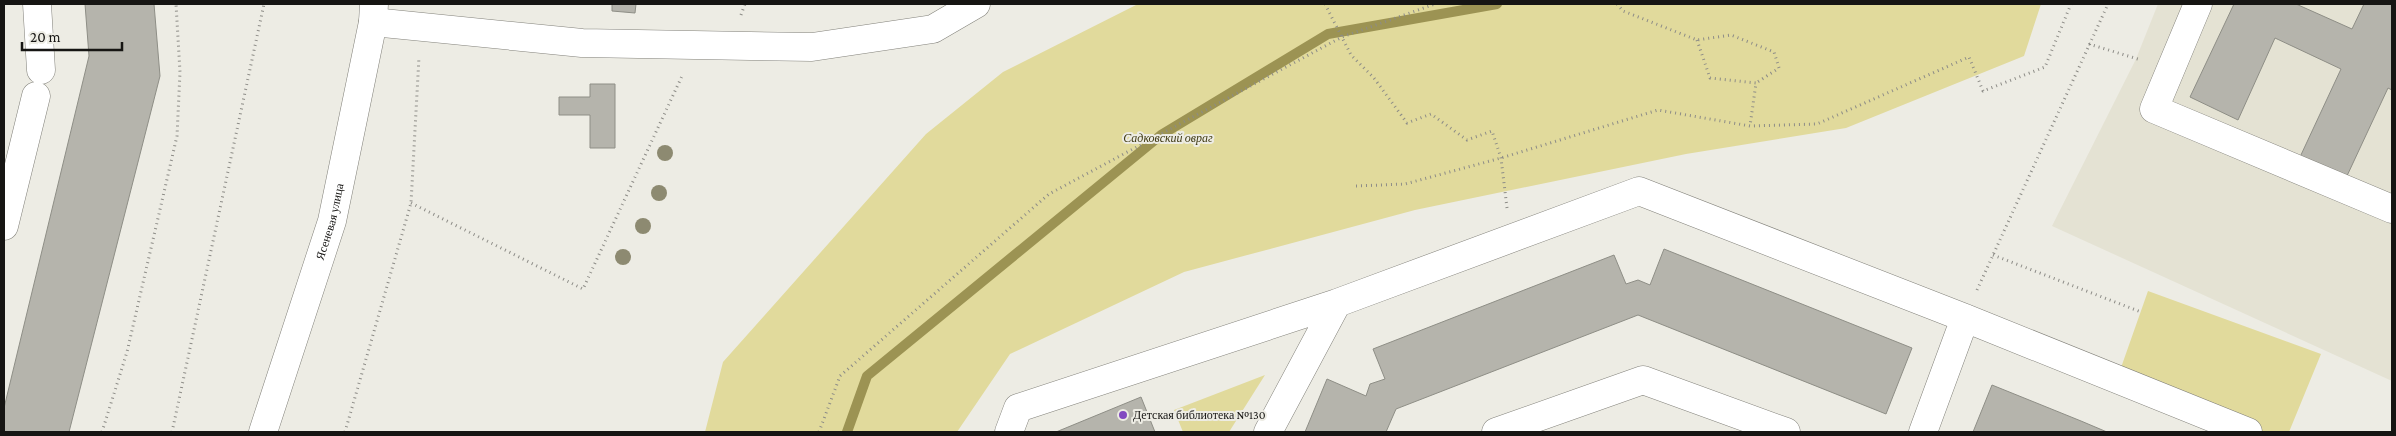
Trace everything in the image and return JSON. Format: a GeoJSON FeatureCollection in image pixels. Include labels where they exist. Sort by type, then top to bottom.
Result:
{"type":"FeatureCollection","features":[{"type":"Feature","properties":{"kind":"main road"},"geometry":{"type":"LineString","coordinates":[[37,4],[41,70]]}},
{"type":"Feature","properties":{"kind":"main road"},"geometry":{"type":"LineString","coordinates":[[374,13],[420,28],[582,43],[812,47],[933,29],[976,4]]}},
{"type":"Feature","properties":{"kind":"main road"},"geometry":{"type":"LineString","coordinates":[[2198,4],[2154,109],[2392,208]]}},
{"type":"Feature","properties":{"kind":"main road","name":"Ясеневая улица"},"geometry":{"type":"LineString","coordinates":[[263,432],[332,221],[374,13]]}},
{"type":"Feature","properties":{"kind":"main road"},"geometry":{"type":"LineString","coordinates":[[4,226],[36,96]]}},
{"type":"Feature","properties":{"kind":"main road"},"geometry":{"type":"LineString","coordinates":[[1009,432],[1018,408],[1337,303],[1639,191],[1965,318],[2248,432]]}},
{"type":"Feature","properties":{"kind":"main road"},"geometry":{"type":"LineString","coordinates":[[1268,432],[1337,303]]}},
{"type":"Feature","properties":{"kind":"main road"},"geometry":{"type":"LineString","coordinates":[[1924,432],[1965,318]]}},
{"type":"Feature","properties":{"kind":"main road"},"geometry":{"type":"LineString","coordinates":[[1496,432],[1643,380],[1786,432]]}},
{"type":"Feature","properties":{"kind":"path"},"geometry":{"type":"LineString","coordinates":[[102,432],[127,352],[177,136],[180,72],[176,4]]}},
{"type":"Feature","properties":{"kind":"path"},"geometry":{"type":"LineString","coordinates":[[172,432],[264,4]]}},
{"type":"Feature","properties":{"kind":"path"},"geometry":{"type":"LineString","coordinates":[[1325,4],[1351,55],[1374,78],[1407,123],[1431,114],[1467,140],[1492,131],[1501,158],[1511,238]]}},
{"type":"Feature","properties":{"kind":"path"},"geometry":{"type":"LineString","coordinates":[[819,432],[840,376],[1049,194],[1342,37],[1435,4]]}},
{"type":"Feature","properties":{"kind":"path"},"geometry":{"type":"LineString","coordinates":[[1617,4],[1623,11],[1697,40],[1731,35],[1774,52],[1779,68],[1756,84],[1710,78],[1697,40]]}},
{"type":"Feature","properties":{"kind":"path"},"geometry":{"type":"LineString","coordinates":[[1356,186],[1405,184],[1501,158],[1658,110],[1750,126],[1817,124],[1969,56],[1983,91],[2045,67],[2071,4]]}},
{"type":"Feature","properties":{"kind":"path"},"geometry":{"type":"LineString","coordinates":[[1965,318],[2108,4]]}},
{"type":"Feature","properties":{"kind":"path"},"geometry":{"type":"LineString","coordinates":[[345,432],[411,203],[420,28]]}},
{"type":"Feature","properties":{"kind":"path"},"geometry":{"type":"LineString","coordinates":[[2090,44],[2170,70]]}},
{"type":"Feature","properties":{"kind":"path"},"geometry":{"type":"LineString","coordinates":[[411,203],[583,289],[697,45]]}},
{"type":"Feature","properties":{"kind":"path"},"geometry":{"type":"LineString","coordinates":[[1750,126],[1756,84]]}},
{"type":"Feature","properties":{"kind":"path"},"geometry":{"type":"LineString","coordinates":[[1993,255],[2141,312]]}},
{"type":"Feature","properties":{"kind":"shaded area"},"geometry":{"type":"Polygon","coordinates":[[[2158,4],[2392,4],[2392,381],[2052,226],[2136,59],[2158,4]]]}},
{"type":"Feature","properties":{"kind":"green space","name":"Садковский овраг"},"geometry":{"type":"Polygon","coordinates":[[[1138,4],[2041,4],[2024,56],[1846,128],[1686,154],[1415,210],[1184,272],[1010,354],[957,432],[705,432],[723,362],[926,134],[1003,72],[1138,4]]]}},
{"type":"Feature","properties":{"kind":"green space"},"geometry":{"type":"Polygon","coordinates":[[[2148,291],[2321,354],[2289,432],[2248,432],[2117,379],[2148,291]]]}},
{"type":"Feature","properties":{"kind":"green space"},"geometry":{"type":"Polygon","coordinates":[[[1265,375],[1229,432],[1183,432],[1174,410],[1265,375]]]}},
{"type":"Feature","properties":{"kind":"building"},"geometry":{"type":"Polygon","coordinates":[[[85,4],[154,4],[160,76],[69,432],[4,432],[4,408],[89,56],[85,4]]]}},
{"type":"Feature","properties":{"kind":"building"},"geometry":{"type":"Polygon","coordinates":[[[612,4],[636,4],[635,13],[612,11],[612,4]]]}},
{"type":"Feature","properties":{"kind":"building"},"geometry":{"type":"Polygon","coordinates":[[[2234,4],[2296,4],[2352,29],[2364,4],[2392,4],[2392,90],[2388,88],[2346,178],[2300,157],[2341,69],[2275,38],[2238,120],[2190,97],[2234,4]]]}},
{"type":"Feature","properties":{"kind":"building"},"geometry":{"type":"Polygon","coordinates":[[[590,84],[615,84],[615,148],[590,148],[590,115],[559,115],[559,97],[590,97],[590,84]]]}},
{"type":"Feature","properties":{"kind":"building"},"geometry":{"type":"Polygon","coordinates":[[[1664,249],[1912,348],[1886,414],[1638,315],[1396,409],[1386,432],[1305,432],[1327,379],[1366,396],[1370,384],[1385,379],[1373,349],[1614,255],[1626,284],[1638,280],[1650,285],[1664,249]]]}},
{"type":"Feature","properties":{"kind":"building"},"geometry":{"type":"Polygon","coordinates":[[[1992,385],[2081,421],[2107,432],[1973,432],[1992,385]]]}},
{"type":"Feature","properties":{"kind":"building","name":"Детская библиотека №130"},"geometry":{"type":"Polygon","coordinates":[[[1141,397],[1155,432],[1056,432],[1141,397]]]}},
{"type":"Feature","properties":{"kind":"waterway"},"geometry":{"type":"LineString","coordinates":[[847,432],[867,376],[1161,135],[1328,34],[1497,4]]}},
{"type":"Feature","properties":{"kind":"place","name":"Детская библиотека №130"},"geometry":{"type":"Point","coordinates":[1123,415]}}]}
